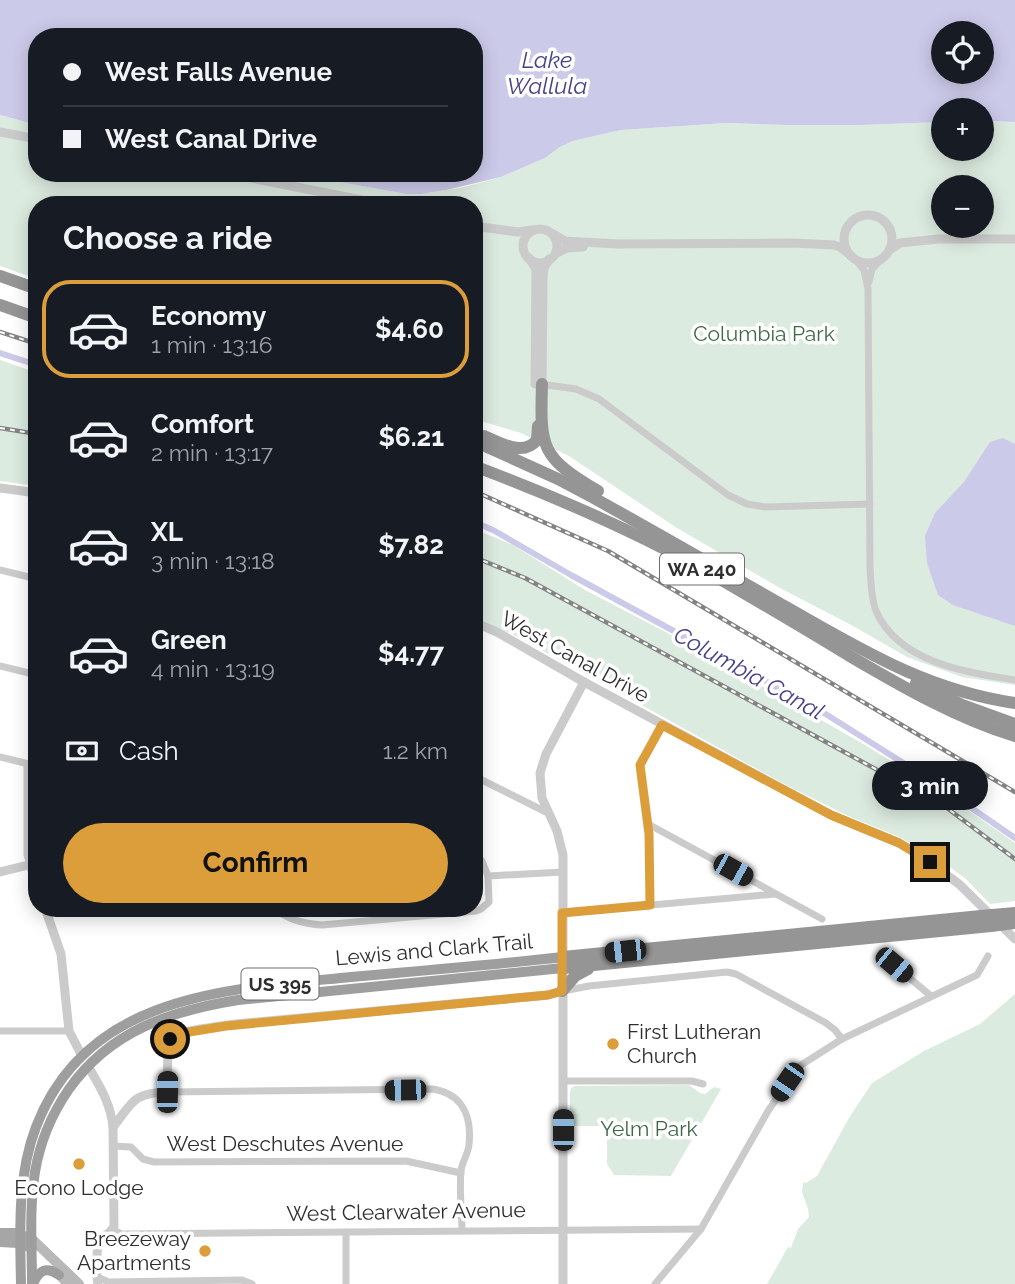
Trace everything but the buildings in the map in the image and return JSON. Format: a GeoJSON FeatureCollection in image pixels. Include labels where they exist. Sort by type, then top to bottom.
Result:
{"type":"FeatureCollection","features":[{"type":"Feature","properties":{"kind":"highway"},"geometry":{"type":"LineString","coordinates":[[0,276],[28,286]]}},
{"type":"Feature","properties":{"kind":"highway"},"geometry":{"type":"LineString","coordinates":[[0,305],[28,315]]}},
{"type":"Feature","properties":{"kind":"highway"},"geometry":{"type":"LineString","coordinates":[[483,436],[519,449],[533,445],[538,434],[539,384]]}},
{"type":"Feature","properties":{"kind":"highway"},"geometry":{"type":"LineString","coordinates":[[539,384],[543,434],[546,446],[555,460],[577,479],[633,512],[683,547]]}},
{"type":"Feature","properties":{"kind":"highway","name":"WA 240"},"geometry":{"type":"LineString","coordinates":[[483,445],[558,479],[895,667],[942,686],[1015,703]]}},
{"type":"Feature","properties":{"kind":"highway","name":"WA 240"},"geometry":{"type":"LineString","coordinates":[[483,470],[556,499],[685,560],[918,694],[974,721],[1015,734]]}},
{"type":"Feature","properties":{"kind":"highway"},"geometry":{"type":"LineString","coordinates":[[859,649],[940,695],[1015,724]]}},
{"type":"Feature","properties":{"kind":"highway","name":"Lewis and Clark Trail"},"geometry":{"type":"LineString","coordinates":[[85,1061],[140,1028],[163,1018],[217,1003],[1015,913]]}},
{"type":"Feature","properties":{"kind":"highway","name":"Lewis and Clark Trail"},"geometry":{"type":"LineString","coordinates":[[563,962],[598,964],[1015,923]]}},
{"type":"Feature","properties":{"kind":"highway"},"geometry":{"type":"LineString","coordinates":[[562,991],[577,974],[598,964]]}},
{"type":"Feature","properties":{"kind":"highway","name":"US 395"},"geometry":{"type":"LineString","coordinates":[[21,1284],[33,1186],[41,1146],[49,1123],[85,1061]]}},
{"type":"Feature","properties":{"kind":"highway","name":"US 395"},"geometry":{"type":"LineString","coordinates":[[26,1241],[33,1284]]}},
{"type":"Feature","properties":{"kind":"highway"},"geometry":{"type":"LineString","coordinates":[[33,1284],[43,1270],[51,1270],[59,1275]]}},
{"type":"Feature","properties":{"kind":"main road"},"geometry":{"type":"LineString","coordinates":[[0,1233],[26,1241],[79,1284]]}},
{"type":"Feature","properties":{"kind":"main road"},"geometry":{"type":"LineString","coordinates":[[0,1242],[26,1241],[68,1284]]}},
{"type":"Feature","properties":{"kind":"street"},"geometry":{"type":"LineString","coordinates":[[0,132],[28,137]]}},
{"type":"Feature","properties":{"kind":"street"},"geometry":{"type":"LineString","coordinates":[[271,182],[342,196]]}},
{"type":"Feature","properties":{"kind":"street"},"geometry":{"type":"LineString","coordinates":[[792,243],[834,238],[854,219],[866,215],[879,217],[895,233],[903,236],[1015,239]]}},
{"type":"Feature","properties":{"kind":"street"},"geometry":{"type":"LineString","coordinates":[[889,226],[892,238],[890,251]]}},
{"type":"Feature","properties":{"kind":"street"},"geometry":{"type":"LineString","coordinates":[[483,228],[516,232],[544,229],[565,241],[618,244],[792,243],[836,246],[862,263],[881,260]]}},
{"type":"Feature","properties":{"kind":"street"},"geometry":{"type":"LineString","coordinates":[[846,228],[844,239],[852,257],[864,270],[868,289],[870,569],[878,615],[904,645],[929,660],[1015,680]]}},
{"type":"Feature","properties":{"kind":"street"},"geometry":{"type":"LineString","coordinates":[[483,230],[513,238],[536,269],[539,384]]}},
{"type":"Feature","properties":{"kind":"street"},"geometry":{"type":"LineString","coordinates":[[523,248],[524,240],[533,230]]}},
{"type":"Feature","properties":{"kind":"street"},"geometry":{"type":"LineString","coordinates":[[539,384],[544,270],[557,244],[552,234]]}},
{"type":"Feature","properties":{"kind":"street"},"geometry":{"type":"LineString","coordinates":[[868,289],[872,269],[900,243],[938,239]]}},
{"type":"Feature","properties":{"kind":"street"},"geometry":{"type":"LineString","coordinates":[[529,258],[539,262],[567,248],[618,244]]}},
{"type":"Feature","properties":{"kind":"street"},"geometry":{"type":"LineString","coordinates":[[539,384],[576,389],[599,399],[728,495],[747,504],[772,507],[870,504]]}},
{"type":"Feature","properties":{"kind":"street"},"geometry":{"type":"LineString","coordinates":[[0,488],[28,492]]}},
{"type":"Feature","properties":{"kind":"street"},"geometry":{"type":"LineString","coordinates":[[0,570],[28,577]]}},
{"type":"Feature","properties":{"kind":"street","name":"West Canal Drive"},"geometry":{"type":"LineString","coordinates":[[483,626],[831,815],[915,852],[959,884],[1015,939]]}},
{"type":"Feature","properties":{"kind":"street"},"geometry":{"type":"LineString","coordinates":[[0,666],[28,673]]}},
{"type":"Feature","properties":{"kind":"street"},"geometry":{"type":"LineString","coordinates":[[563,1284],[563,855],[555,824],[542,798],[540,786],[541,767],[553,738],[584,682]]}},
{"type":"Feature","properties":{"kind":"street"},"geometry":{"type":"LineString","coordinates":[[650,905],[648,824],[640,765],[662,725]]}},
{"type":"Feature","properties":{"kind":"street"},"geometry":{"type":"LineString","coordinates":[[0,757],[27,764],[28,856]]}},
{"type":"Feature","properties":{"kind":"street"},"geometry":{"type":"LineString","coordinates":[[483,780],[548,813]]}},
{"type":"Feature","properties":{"kind":"street"},"geometry":{"type":"LineString","coordinates":[[648,824],[822,919]]}},
{"type":"Feature","properties":{"kind":"street"},"geometry":{"type":"LineString","coordinates":[[483,864],[488,876],[489,902],[483,907]]}},
{"type":"Feature","properties":{"kind":"street"},"geometry":{"type":"LineString","coordinates":[[0,872],[28,865]]}},
{"type":"Feature","properties":{"kind":"street"},"geometry":{"type":"LineString","coordinates":[[488,876],[563,872]]}},
{"type":"Feature","properties":{"kind":"street"},"geometry":{"type":"LineString","coordinates":[[562,913],[775,894]]}},
{"type":"Feature","properties":{"kind":"street"},"geometry":{"type":"LineString","coordinates":[[48,917],[61,954],[69,1031],[108,1104],[113,1127],[114,1226],[98,1245],[95,1282],[242,1280],[252,1284]]}},
{"type":"Feature","properties":{"kind":"street"},"geometry":{"type":"LineString","coordinates":[[288,917],[322,925],[410,917]]}},
{"type":"Feature","properties":{"kind":"street"},"geometry":{"type":"LineString","coordinates":[[655,1284],[701,1228],[768,1111],[798,1067],[842,1039],[977,975],[988,956]]}},
{"type":"Feature","properties":{"kind":"street"},"geometry":{"type":"LineString","coordinates":[[894,965],[931,996]]}},
{"type":"Feature","properties":{"kind":"street"},"geometry":{"type":"LineString","coordinates":[[167,1092],[169,1040],[183,1033],[226,1026],[548,995],[589,986],[727,972],[736,974],[815,1016],[835,1030],[842,1039]]}},
{"type":"Feature","properties":{"kind":"street"},"geometry":{"type":"LineString","coordinates":[[0,1031],[69,1031]]}},
{"type":"Feature","properties":{"kind":"street"},"geometry":{"type":"LineString","coordinates":[[563,1081],[692,1080],[703,1084]]}},
{"type":"Feature","properties":{"kind":"street"},"geometry":{"type":"LineString","coordinates":[[113,1127],[141,1095],[150,1093],[433,1090],[446,1093],[459,1101],[469,1124],[469,1146],[461,1166],[462,1231]]}},
{"type":"Feature","properties":{"kind":"street","name":"West Deschutes Avenue"},"geometry":{"type":"LineString","coordinates":[[113,1146],[131,1147],[145,1160],[154,1162],[406,1161],[461,1173]]}},
{"type":"Feature","properties":{"kind":"street","name":"West Clearwater Avenue"},"geometry":{"type":"LineString","coordinates":[[113,1230],[122,1234],[701,1228]]}},
{"type":"Feature","properties":{"kind":"street"},"geometry":{"type":"LineString","coordinates":[[346,1232],[346,1284]]}},
{"type":"Feature","properties":{"kind":"green space","name":"Columbia Park"},"geometry":{"type":"Polygon","coordinates":[[[0,115],[28,123],[28,182],[340,182],[406,194],[465,187],[501,177],[545,158],[573,141],[621,130],[727,123],[862,125],[931,122],[931,161],[994,161],[994,121],[1015,122],[1015,685],[962,677],[907,657],[677,528],[569,456],[521,433],[483,422],[483,196],[28,196],[28,276],[0,266],[0,115]]]}},
{"type":"Feature","properties":{"kind":"green space"},"geometry":{"type":"Polygon","coordinates":[[[0,360],[28,370],[28,485],[0,481],[0,360]]]}},
{"type":"Feature","properties":{"kind":"green space"},"geometry":{"type":"Polygon","coordinates":[[[483,533],[513,545],[585,590],[679,639],[865,745],[949,797],[1015,843],[1015,901],[990,904],[966,879],[932,854],[786,785],[524,640],[483,620],[483,533]]]}},
{"type":"Feature","properties":{"kind":"green space"},"geometry":{"type":"Polygon","coordinates":[[[1015,994],[1015,1284],[767,1284],[788,1247],[791,1248],[798,1229],[809,1217],[802,1192],[803,1182],[806,1183],[817,1176],[872,1083],[924,1051],[980,1024],[1015,994]]]}},
{"type":"Feature","properties":{"kind":"green space","name":"Yelm Park"},"geometry":{"type":"Polygon","coordinates":[[[689,1085],[705,1094],[714,1087],[721,1089],[671,1176],[614,1175],[607,1164],[607,1126],[570,1126],[570,1092],[575,1086],[689,1085]]]}},
{"type":"Feature","properties":{"kind":"water","name":"Lake Wallula"},"geometry":{"type":"Polygon","coordinates":[[[0,0],[1015,0],[1015,122],[994,121],[994,98],[931,98],[931,122],[862,125],[727,123],[621,130],[573,141],[545,158],[501,177],[483,181],[483,28],[28,28],[28,123],[0,115],[0,0]]]}},
{"type":"Feature","properties":{"kind":"water","name":"Lake Wallula"},"geometry":{"type":"Polygon","coordinates":[[[340,182],[480,182],[421,194],[406,194],[340,182]]]}},
{"type":"Feature","properties":{"kind":"water"},"geometry":{"type":"Polygon","coordinates":[[[1003,438],[1015,444],[1015,626],[953,605],[938,595],[927,563],[925,536],[935,513],[964,482],[990,442],[1003,438]]]}},
{"type":"Feature","properties":{"kind":"waterway","name":"Columbia Canal"},"geometry":{"type":"LineString","coordinates":[[0,353],[28,362]]}},
{"type":"Feature","properties":{"kind":"waterway","name":"Columbia Canal"},"geometry":{"type":"LineString","coordinates":[[483,526],[824,713],[932,781],[1015,838]]}},
{"type":"Feature","properties":{"kind":"railway"},"geometry":{"type":"LineString","coordinates":[[0,332],[28,341]]}},
{"type":"Feature","properties":{"kind":"railway"},"geometry":{"type":"LineString","coordinates":[[0,428],[28,433]]}},
{"type":"Feature","properties":{"kind":"railway"},"geometry":{"type":"LineString","coordinates":[[483,495],[608,551],[1015,792]]}},
{"type":"Feature","properties":{"kind":"railway"},"geometry":{"type":"LineString","coordinates":[[483,561],[525,578],[947,808],[1015,859]]}},
{"type":"Feature","properties":{"kind":"place","name":"First Lutheran Church"},"geometry":{"type":"Point","coordinates":[613,1044]}},
{"type":"Feature","properties":{"kind":"place","name":"Econo Lodge"},"geometry":{"type":"Point","coordinates":[79,1164]}},
{"type":"Feature","properties":{"kind":"place","name":"Breezeway Apartments"},"geometry":{"type":"Point","coordinates":[205,1251]}},
{"type":"Feature","properties":{"kind":"route"},"geometry":{"type":"LineString","coordinates":[[170,1039],[183,1033],[226,1026],[548,995],[562,991],[562,913],[650,905],[649,834],[640,765],[662,725],[831,815],[899,843],[930,862]]}}]}
